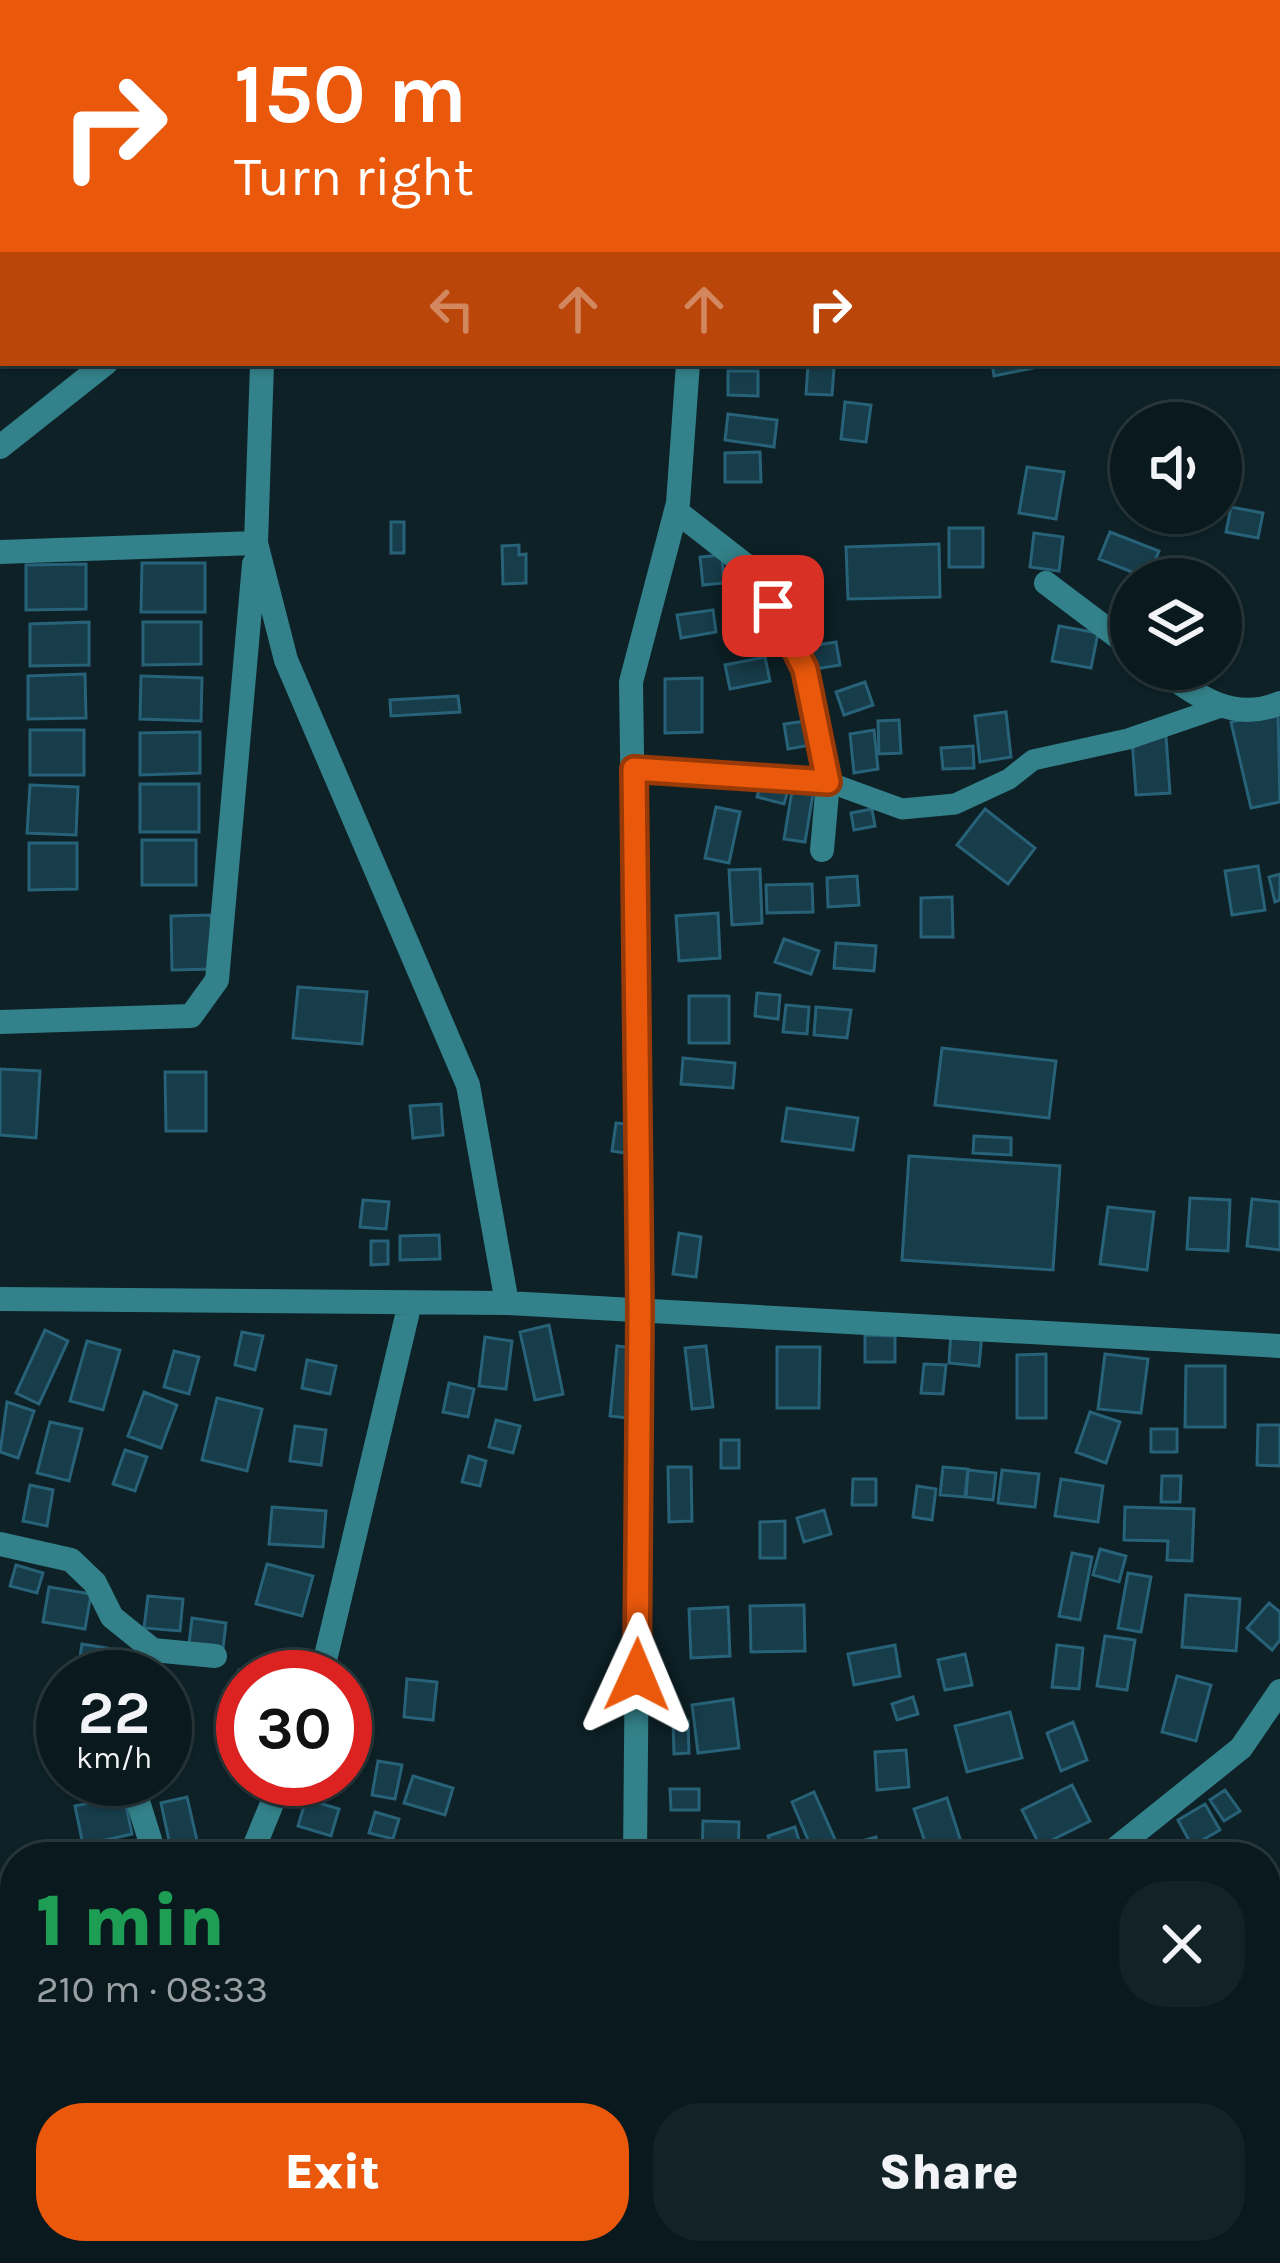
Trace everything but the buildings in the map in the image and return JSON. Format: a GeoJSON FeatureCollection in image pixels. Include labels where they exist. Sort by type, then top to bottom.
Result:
{"type":"FeatureCollection","features":[{"type":"Feature","properties":{"kind":"street"},"geometry":{"type":"LineString","coordinates":[[0,447],[102,366]]}},
{"type":"Feature","properties":{"kind":"street"},"geometry":{"type":"LineString","coordinates":[[0,1022],[190,1016],[217,980],[256,544],[262,366]]}},
{"type":"Feature","properties":{"kind":"street"},"geometry":{"type":"LineString","coordinates":[[635,1842],[640,1310],[632,682],[676,511],[688,366]]}},
{"type":"Feature","properties":{"kind":"street"},"geometry":{"type":"LineString","coordinates":[[676,511],[757,574],[805,669],[828,782],[822,850]]}},
{"type":"Feature","properties":{"kind":"street"},"geometry":{"type":"LineString","coordinates":[[0,552],[256,544]]}},
{"type":"Feature","properties":{"kind":"street"},"geometry":{"type":"LineString","coordinates":[[256,544],[286,660],[468,1085],[507,1303]]}},
{"type":"Feature","properties":{"kind":"street"},"geometry":{"type":"LineString","coordinates":[[1046,583],[1110,631]]}},
{"type":"Feature","properties":{"kind":"street"},"geometry":{"type":"LineString","coordinates":[[1192,690],[1218,708],[1280,703]]}},
{"type":"Feature","properties":{"kind":"street"},"geometry":{"type":"LineString","coordinates":[[634,769],[828,782]]}},
{"type":"Feature","properties":{"kind":"street"},"geometry":{"type":"LineString","coordinates":[[0,1299],[507,1303],[1280,1346]]}},
{"type":"Feature","properties":{"kind":"street"},"geometry":{"type":"LineString","coordinates":[[327,1650],[410,1303]]}},
{"type":"Feature","properties":{"kind":"street"},"geometry":{"type":"LineString","coordinates":[[0,1544],[70,1560],[95,1583],[112,1617],[153,1650]]}},
{"type":"Feature","properties":{"kind":"street"},"geometry":{"type":"LineString","coordinates":[[192,1654],[214,1656]]}},
{"type":"Feature","properties":{"kind":"street"},"geometry":{"type":"LineString","coordinates":[[1124,1842],[1241,1748],[1280,1691]]}},
{"type":"Feature","properties":{"kind":"street"},"geometry":{"type":"LineString","coordinates":[[140,1806],[152,1842]]}},
{"type":"Feature","properties":{"kind":"street"},"geometry":{"type":"LineString","coordinates":[[256,1842],[271,1806]]}},
{"type":"Feature","properties":{"kind":"lane"},"geometry":{"type":"LineString","coordinates":[[828,782],[902,809],[955,804],[1009,779],[1033,760],[1128,739],[1218,708]]}},
{"type":"Feature","properties":{"kind":"route"},"geometry":{"type":"LineString","coordinates":[[637,1675],[640,1310],[634,769],[828,782],[805,669],[773,606]]}}]}
